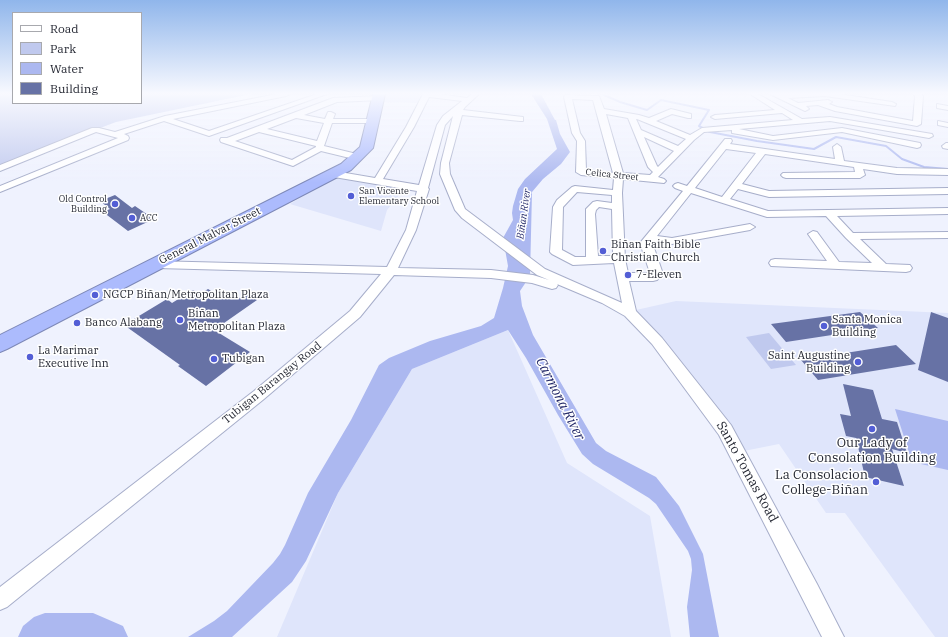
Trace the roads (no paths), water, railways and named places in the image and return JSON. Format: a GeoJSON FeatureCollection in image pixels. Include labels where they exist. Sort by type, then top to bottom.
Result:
{"type":"FeatureCollection","features":[{"type":"Feature","properties":{"kind":"highway","name":"General Malvar Street"},"geometry":{"type":"LineString","coordinates":[[0,344],[334,174],[358,157],[366,148],[373,124]]}},
{"type":"Feature","properties":{"kind":"street"},"geometry":{"type":"LineString","coordinates":[[117,134],[147,124]]}},
{"type":"Feature","properties":{"kind":"street"},"geometry":{"type":"LineString","coordinates":[[180,124],[209,134],[238,124]]}},
{"type":"Feature","properties":{"kind":"street"},"geometry":{"type":"LineString","coordinates":[[227,141],[272,124]]}},
{"type":"Feature","properties":{"kind":"street"},"geometry":{"type":"LineString","coordinates":[[215,136],[293,163],[320,146],[327,124]]}},
{"type":"Feature","properties":{"kind":"street"},"geometry":{"type":"LineString","coordinates":[[378,180],[412,124]]}},
{"type":"Feature","properties":{"kind":"street","name":"Tubigan Barangay Road"},"geometry":{"type":"LineString","coordinates":[[0,600],[310,353],[355,314],[391,270],[411,230],[424,189],[437,136],[442,124]]}},
{"type":"Feature","properties":{"kind":"street"},"geometry":{"type":"LineString","coordinates":[[454,124],[445,163],[445,174],[460,210],[541,272],[606,300],[634,317]]}},
{"type":"Feature","properties":{"kind":"street","name":"Celica Street"},"geometry":{"type":"LineString","coordinates":[[574,124],[576,133],[581,141],[580,170],[587,173],[619,176],[657,177]]}},
{"type":"Feature","properties":{"kind":"street"},"geometry":{"type":"LineString","coordinates":[[605,124],[619,176],[617,206],[619,259],[634,317]]}},
{"type":"Feature","properties":{"kind":"street"},"geometry":{"type":"LineString","coordinates":[[634,124],[657,177],[679,150],[702,130],[768,124]]}},
{"type":"Feature","properties":{"kind":"street"},"geometry":{"type":"LineString","coordinates":[[685,124],[691,138]]}},
{"type":"Feature","properties":{"kind":"street"},"geometry":{"type":"LineString","coordinates":[[717,124],[717,128]]}},
{"type":"Feature","properties":{"kind":"street"},"geometry":{"type":"LineString","coordinates":[[804,124],[818,132]]}},
{"type":"Feature","properties":{"kind":"street"},"geometry":{"type":"LineString","coordinates":[[863,124],[929,136]]}},
{"type":"Feature","properties":{"kind":"street"},"geometry":{"type":"LineString","coordinates":[[888,128],[889,124]]}},
{"type":"Feature","properties":{"kind":"street"},"geometry":{"type":"LineString","coordinates":[[717,128],[773,138],[836,130],[851,131],[917,145]]}},
{"type":"Feature","properties":{"kind":"street"},"geometry":{"type":"LineString","coordinates":[[258,129],[358,157]]}},
{"type":"Feature","properties":{"kind":"street"},"geometry":{"type":"LineString","coordinates":[[0,168],[95,130],[117,134],[126,138],[0,189]]}},
{"type":"Feature","properties":{"kind":"street"},"geometry":{"type":"LineString","coordinates":[[637,131],[679,150]]}},
{"type":"Feature","properties":{"kind":"street"},"geometry":{"type":"LineString","coordinates":[[917,157],[918,134]]}},
{"type":"Feature","properties":{"kind":"street"},"geometry":{"type":"LineString","coordinates":[[624,277],[653,277],[657,274],[646,243],[648,238],[683,188],[726,144],[762,152],[858,166],[903,181],[948,191]]}},
{"type":"Feature","properties":{"kind":"street"},"geometry":{"type":"LineString","coordinates":[[837,147],[840,163]]}},
{"type":"Feature","properties":{"kind":"street"},"geometry":{"type":"LineString","coordinates":[[724,200],[737,186],[762,152]]}},
{"type":"Feature","properties":{"kind":"street"},"geometry":{"type":"LineString","coordinates":[[785,194],[786,176],[796,157]]}},
{"type":"Feature","properties":{"kind":"street"},"geometry":{"type":"LineString","coordinates":[[786,176],[860,175],[858,166]]}},
{"type":"Feature","properties":{"kind":"street"},"geometry":{"type":"LineString","coordinates":[[737,186],[769,194],[785,194],[903,181],[948,172]]}},
{"type":"Feature","properties":{"kind":"street"},"geometry":{"type":"LineString","coordinates":[[334,174],[378,180],[424,189]]}},
{"type":"Feature","properties":{"kind":"street"},"geometry":{"type":"LineString","coordinates":[[903,181],[922,212]]}},
{"type":"Feature","properties":{"kind":"street"},"geometry":{"type":"LineString","coordinates":[[683,188],[767,214],[948,211]]}},
{"type":"Feature","properties":{"kind":"street"},"geometry":{"type":"LineString","coordinates":[[617,193],[576,189],[558,207],[556,252],[574,261],[619,259]]}},
{"type":"Feature","properties":{"kind":"street"},"geometry":{"type":"LineString","coordinates":[[592,260],[591,209],[597,204],[617,206]]}},
{"type":"Feature","properties":{"kind":"street"},"geometry":{"type":"LineString","coordinates":[[829,213],[850,236],[883,266]]}},
{"type":"Feature","properties":{"kind":"street"},"geometry":{"type":"LineString","coordinates":[[648,238],[672,241],[750,227]]}},
{"type":"Feature","properties":{"kind":"street"},"geometry":{"type":"LineString","coordinates":[[813,234],[834,265]]}},
{"type":"Feature","properties":{"kind":"street"},"geometry":{"type":"LineString","coordinates":[[850,236],[948,234]]}},
{"type":"Feature","properties":{"kind":"street"},"geometry":{"type":"LineString","coordinates":[[775,263],[906,268]]}},
{"type":"Feature","properties":{"kind":"street"},"geometry":{"type":"LineString","coordinates":[[157,264],[491,274],[533,279],[550,284],[634,317]]}},
{"type":"Feature","properties":{"kind":"street","name":"Santo Tomas Road"},"geometry":{"type":"LineString","coordinates":[[634,317],[657,341],[725,430],[833,637]]}},
{"type":"Feature","properties":{"kind":"water"},"geometry":{"type":"Polygon","coordinates":[[[549,124],[557,124],[560,134],[570,152],[561,164],[543,179],[532,192],[530,276],[520,291],[522,306],[533,335],[596,443],[606,451],[656,477],[679,506],[703,554],[719,637],[690,637],[687,607],[692,570],[691,559],[688,551],[656,504],[649,498],[593,464],[582,454],[508,330],[412,369],[338,493],[306,561],[292,582],[232,637],[188,637],[227,611],[280,554],[308,493],[351,420],[379,365],[389,358],[430,341],[481,326],[494,318],[508,266],[503,238],[513,220],[513,206],[518,189],[525,179],[557,149],[549,124]]]}},
{"type":"Feature","properties":{"kind":"water"},"geometry":{"type":"Polygon","coordinates":[[[895,409],[948,421],[948,470],[912,462],[895,409]]]}},
{"type":"Feature","properties":{"kind":"waterway"},"geometry":{"type":"LineString","coordinates":[[700,124],[699,126],[710,132],[757,141],[814,149],[836,137],[886,146],[902,159],[924,167],[948,169]]}},
{"type":"Feature","properties":{"kind":"waterway"},"geometry":{"type":"LineString","coordinates":[[34,637],[45,628],[93,628],[112,637]]}},
{"type":"Feature","properties":{"kind":"place","name":"San Vicente Elementary School"},"geometry":{"type":"Point","coordinates":[351,196]}},
{"type":"Feature","properties":{"kind":"place","name":"Old Control Building"},"geometry":{"type":"Point","coordinates":[115,204]}},
{"type":"Feature","properties":{"kind":"place","name":"ACC"},"geometry":{"type":"Point","coordinates":[132,218]}},
{"type":"Feature","properties":{"kind":"place","name":"Biñan Faith Bible Christian Church"},"geometry":{"type":"Point","coordinates":[603,251]}},
{"type":"Feature","properties":{"kind":"place","name":"7-Eleven"},"geometry":{"type":"Point","coordinates":[628,275]}},
{"type":"Feature","properties":{"kind":"place","name":"NGCP Biñan/Metropolitan Plaza"},"geometry":{"type":"Point","coordinates":[95,295]}},
{"type":"Feature","properties":{"kind":"place","name":"Biñan Metropolitan Plaza"},"geometry":{"type":"Point","coordinates":[180,320]}},
{"type":"Feature","properties":{"kind":"place","name":"Banco Alabang"},"geometry":{"type":"Point","coordinates":[77,323]}},
{"type":"Feature","properties":{"kind":"place","name":"Santa Monica Building"},"geometry":{"type":"Point","coordinates":[824,326]}},
{"type":"Feature","properties":{"kind":"place","name":"La Marimar Executive Inn"},"geometry":{"type":"Point","coordinates":[30,357]}},
{"type":"Feature","properties":{"kind":"place","name":"Tubigan"},"geometry":{"type":"Point","coordinates":[214,359]}},
{"type":"Feature","properties":{"kind":"place","name":"Saint Augustine Building"},"geometry":{"type":"Point","coordinates":[858,362]}},
{"type":"Feature","properties":{"kind":"place","name":"Our Lady of Consolation Building"},"geometry":{"type":"Point","coordinates":[872,429]}},
{"type":"Feature","properties":{"kind":"place","name":"La Consolacion College-Biñan"},"geometry":{"type":"Point","coordinates":[876,482]}},
{"type":"Feature","properties":{"kind":"water label","name":"Biñan River"},"geometry":{"type":"Point","coordinates":[524,214]}},
{"type":"Feature","properties":{"kind":"water label","name":"Carmona River"},"geometry":{"type":"Point","coordinates":[560,399]}}]}
